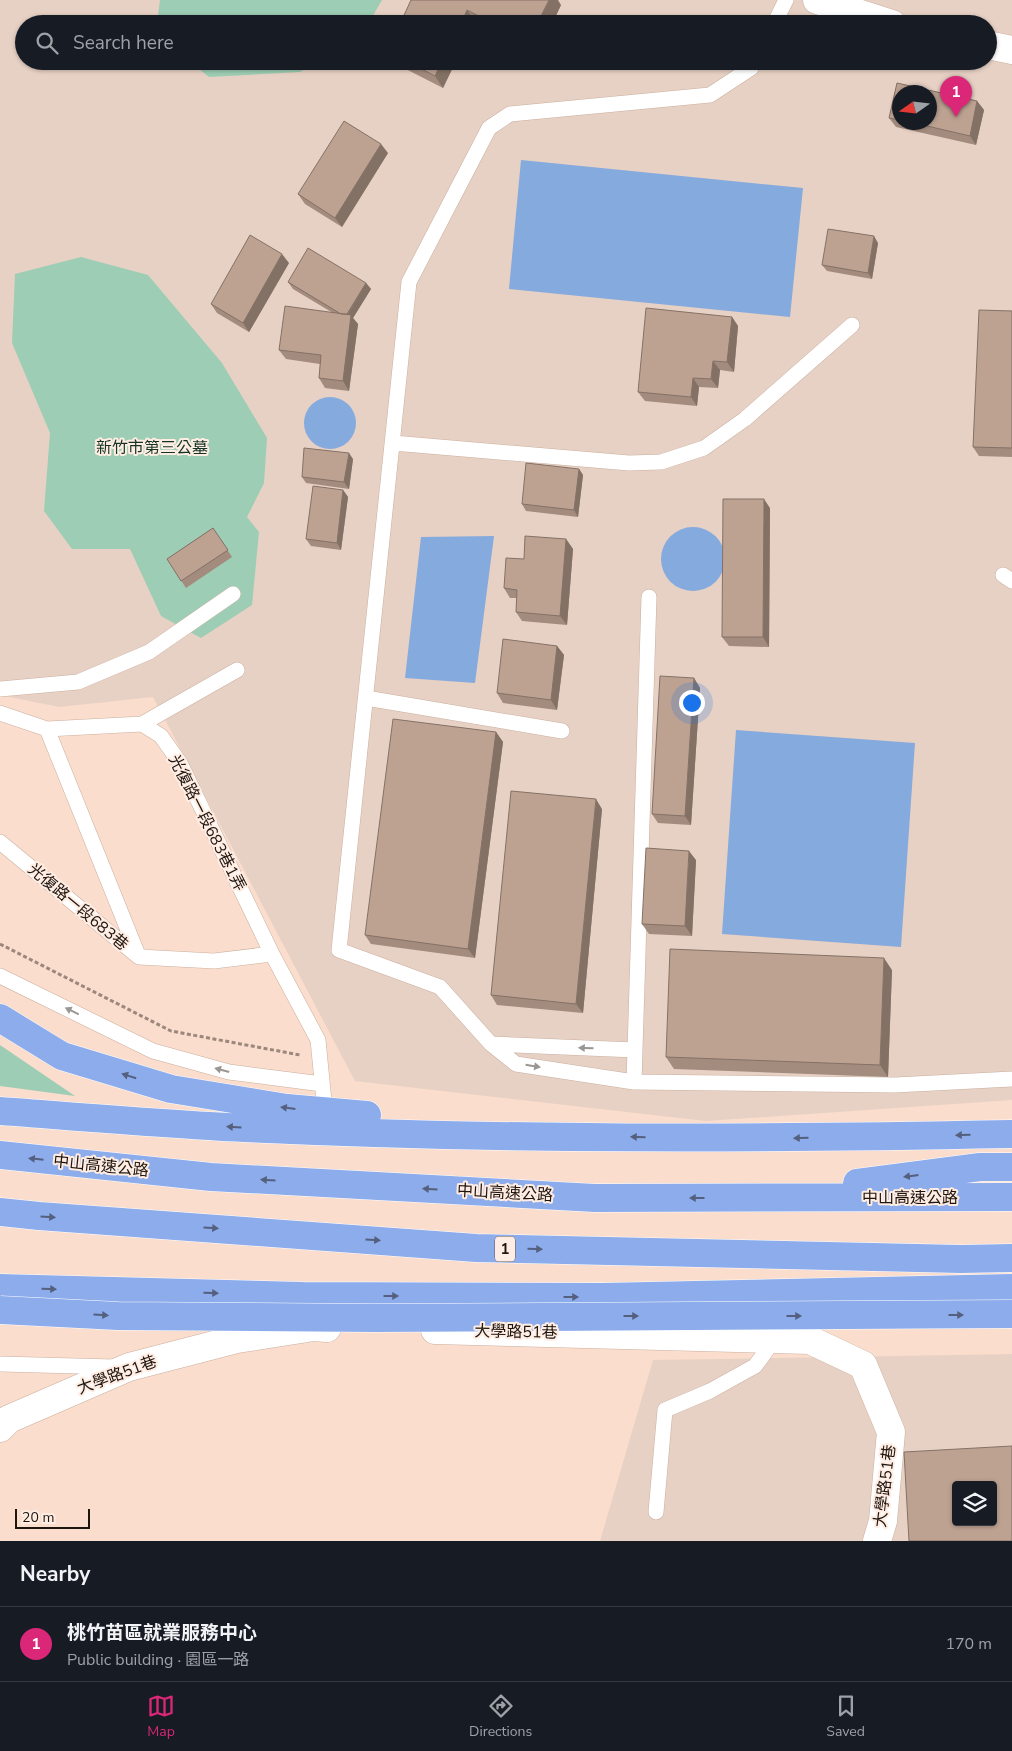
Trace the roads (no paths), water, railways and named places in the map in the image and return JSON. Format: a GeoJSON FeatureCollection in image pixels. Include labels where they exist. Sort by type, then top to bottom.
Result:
{"type":"FeatureCollection","features":[{"type":"Feature","properties":{"kind":"highway"},"geometry":{"type":"LineString","coordinates":[[0,1018],[62,1056],[171,1089],[287,1108],[598,1136]]}},
{"type":"Feature","properties":{"kind":"highway"},"geometry":{"type":"LineString","coordinates":[[0,1111],[242,1128],[410,1134],[787,1138],[1012,1134]]}},
{"type":"Feature","properties":{"kind":"highway","name":"中山高速公路"},"geometry":{"type":"LineString","coordinates":[[0,1155],[221,1177],[595,1198],[1012,1197]]}},
{"type":"Feature","properties":{"kind":"highway"},"geometry":{"type":"LineString","coordinates":[[746,1198],[980,1167],[1012,1167]]}},
{"type":"Feature","properties":{"kind":"highway","name":"1"},"geometry":{"type":"LineString","coordinates":[[0,1212],[476,1248],[961,1260],[1012,1258]]}},
{"type":"Feature","properties":{"kind":"highway"},"geometry":{"type":"LineString","coordinates":[[0,1288],[303,1296],[592,1297],[1012,1288]]}},
{"type":"Feature","properties":{"kind":"highway"},"geometry":{"type":"LineString","coordinates":[[0,1310],[118,1316],[366,1318],[1012,1314]]}},
{"type":"Feature","properties":{"kind":"street"},"geometry":{"type":"LineString","coordinates":[[818,0],[864,15]]}},
{"type":"Feature","properties":{"kind":"street"},"geometry":{"type":"LineString","coordinates":[[997,47],[1012,50]]}},
{"type":"Feature","properties":{"kind":"street","name":"大學路51巷"},"geometry":{"type":"LineString","coordinates":[[0,1428],[9,1419],[129,1367],[237,1339],[314,1327],[810,1340],[863,1365],[891,1432],[882,1521],[877,1541]]}},
{"type":"Feature","properties":{"kind":"lane"},"geometry":{"type":"LineString","coordinates":[[778,15],[786,0]]}},
{"type":"Feature","properties":{"kind":"lane"},"geometry":{"type":"LineString","coordinates":[[997,50],[1012,58]]}},
{"type":"Feature","properties":{"kind":"lane"},"geometry":{"type":"LineString","coordinates":[[748,70],[710,95],[510,114],[489,128],[410,282],[340,950],[440,987],[491,1044],[516,1064],[634,1082],[894,1085],[1012,1079]]}},
{"type":"Feature","properties":{"kind":"lane"},"geometry":{"type":"LineString","coordinates":[[393,443],[629,463],[662,462],[704,448],[745,419],[852,325]]}},
{"type":"Feature","properties":{"kind":"lane"},"geometry":{"type":"LineString","coordinates":[[0,689],[78,682],[149,652],[233,594]]}},
{"type":"Feature","properties":{"kind":"lane"},"geometry":{"type":"LineString","coordinates":[[634,1082],[649,597]]}},
{"type":"Feature","properties":{"kind":"lane"},"geometry":{"type":"LineString","coordinates":[[0,713],[47,729],[142,724],[237,670]]}},
{"type":"Feature","properties":{"kind":"lane"},"geometry":{"type":"LineString","coordinates":[[366,698],[562,730]]}},
{"type":"Feature","properties":{"kind":"lane","name":"光復路一段683巷1弄"},"geometry":{"type":"LineString","coordinates":[[142,724],[161,736],[180,763],[272,954]]}},
{"type":"Feature","properties":{"kind":"lane"},"geometry":{"type":"LineString","coordinates":[[47,729],[138,957]]}},
{"type":"Feature","properties":{"kind":"lane","name":"光復路一段683巷"},"geometry":{"type":"LineString","coordinates":[[0,842],[138,957],[214,961],[272,954]]}},
{"type":"Feature","properties":{"kind":"lane"},"geometry":{"type":"LineString","coordinates":[[272,954],[318,1040],[324,1101]]}},
{"type":"Feature","properties":{"kind":"lane"},"geometry":{"type":"LineString","coordinates":[[0,976],[153,1051],[229,1072],[322,1084]]}},
{"type":"Feature","properties":{"kind":"lane"},"geometry":{"type":"LineString","coordinates":[[491,1044],[635,1050]]}},
{"type":"Feature","properties":{"kind":"lane"},"geometry":{"type":"LineString","coordinates":[[656,1512],[665,1410],[710,1391],[755,1366],[775,1338]]}},
{"type":"Feature","properties":{"kind":"lane"},"geometry":{"type":"LineString","coordinates":[[0,1364],[129,1367]]}},
{"type":"Feature","properties":{"kind":"water"},"geometry":{"type":"Polygon","coordinates":[[[521,160],[803,188],[790,317],[509,289],[521,160]]]}},
{"type":"Feature","properties":{"kind":"water"},"geometry":{"type":"Polygon","coordinates":[[[330,397],[344,401],[352,409],[356,423],[352,437],[344,445],[330,449],[316,445],[308,437],[304,423],[308,409],[316,401],[330,397]]]}},
{"type":"Feature","properties":{"kind":"water"},"geometry":{"type":"Polygon","coordinates":[[[693,527],[705,529],[716,536],[723,547],[725,559],[723,571],[716,582],[705,589],[693,591],[681,589],[670,582],[663,571],[661,559],[663,547],[670,536],[681,529],[693,527]]]}},
{"type":"Feature","properties":{"kind":"water"},"geometry":{"type":"Polygon","coordinates":[[[494,536],[475,683],[405,678],[421,537],[494,536]]]}},
{"type":"Feature","properties":{"kind":"water"},"geometry":{"type":"Polygon","coordinates":[[[736,730],[915,743],[901,947],[722,934],[736,730]]]}},
{"type":"Feature","properties":{"kind":"place","name":"桃竹苗區就業服務中心"},"geometry":{"type":"Point","coordinates":[956,117]}},
{"type":"Feature","properties":{"kind":"park label","name":"新竹市第三公墓"},"geometry":{"type":"Point","coordinates":[152,448]}}]}
